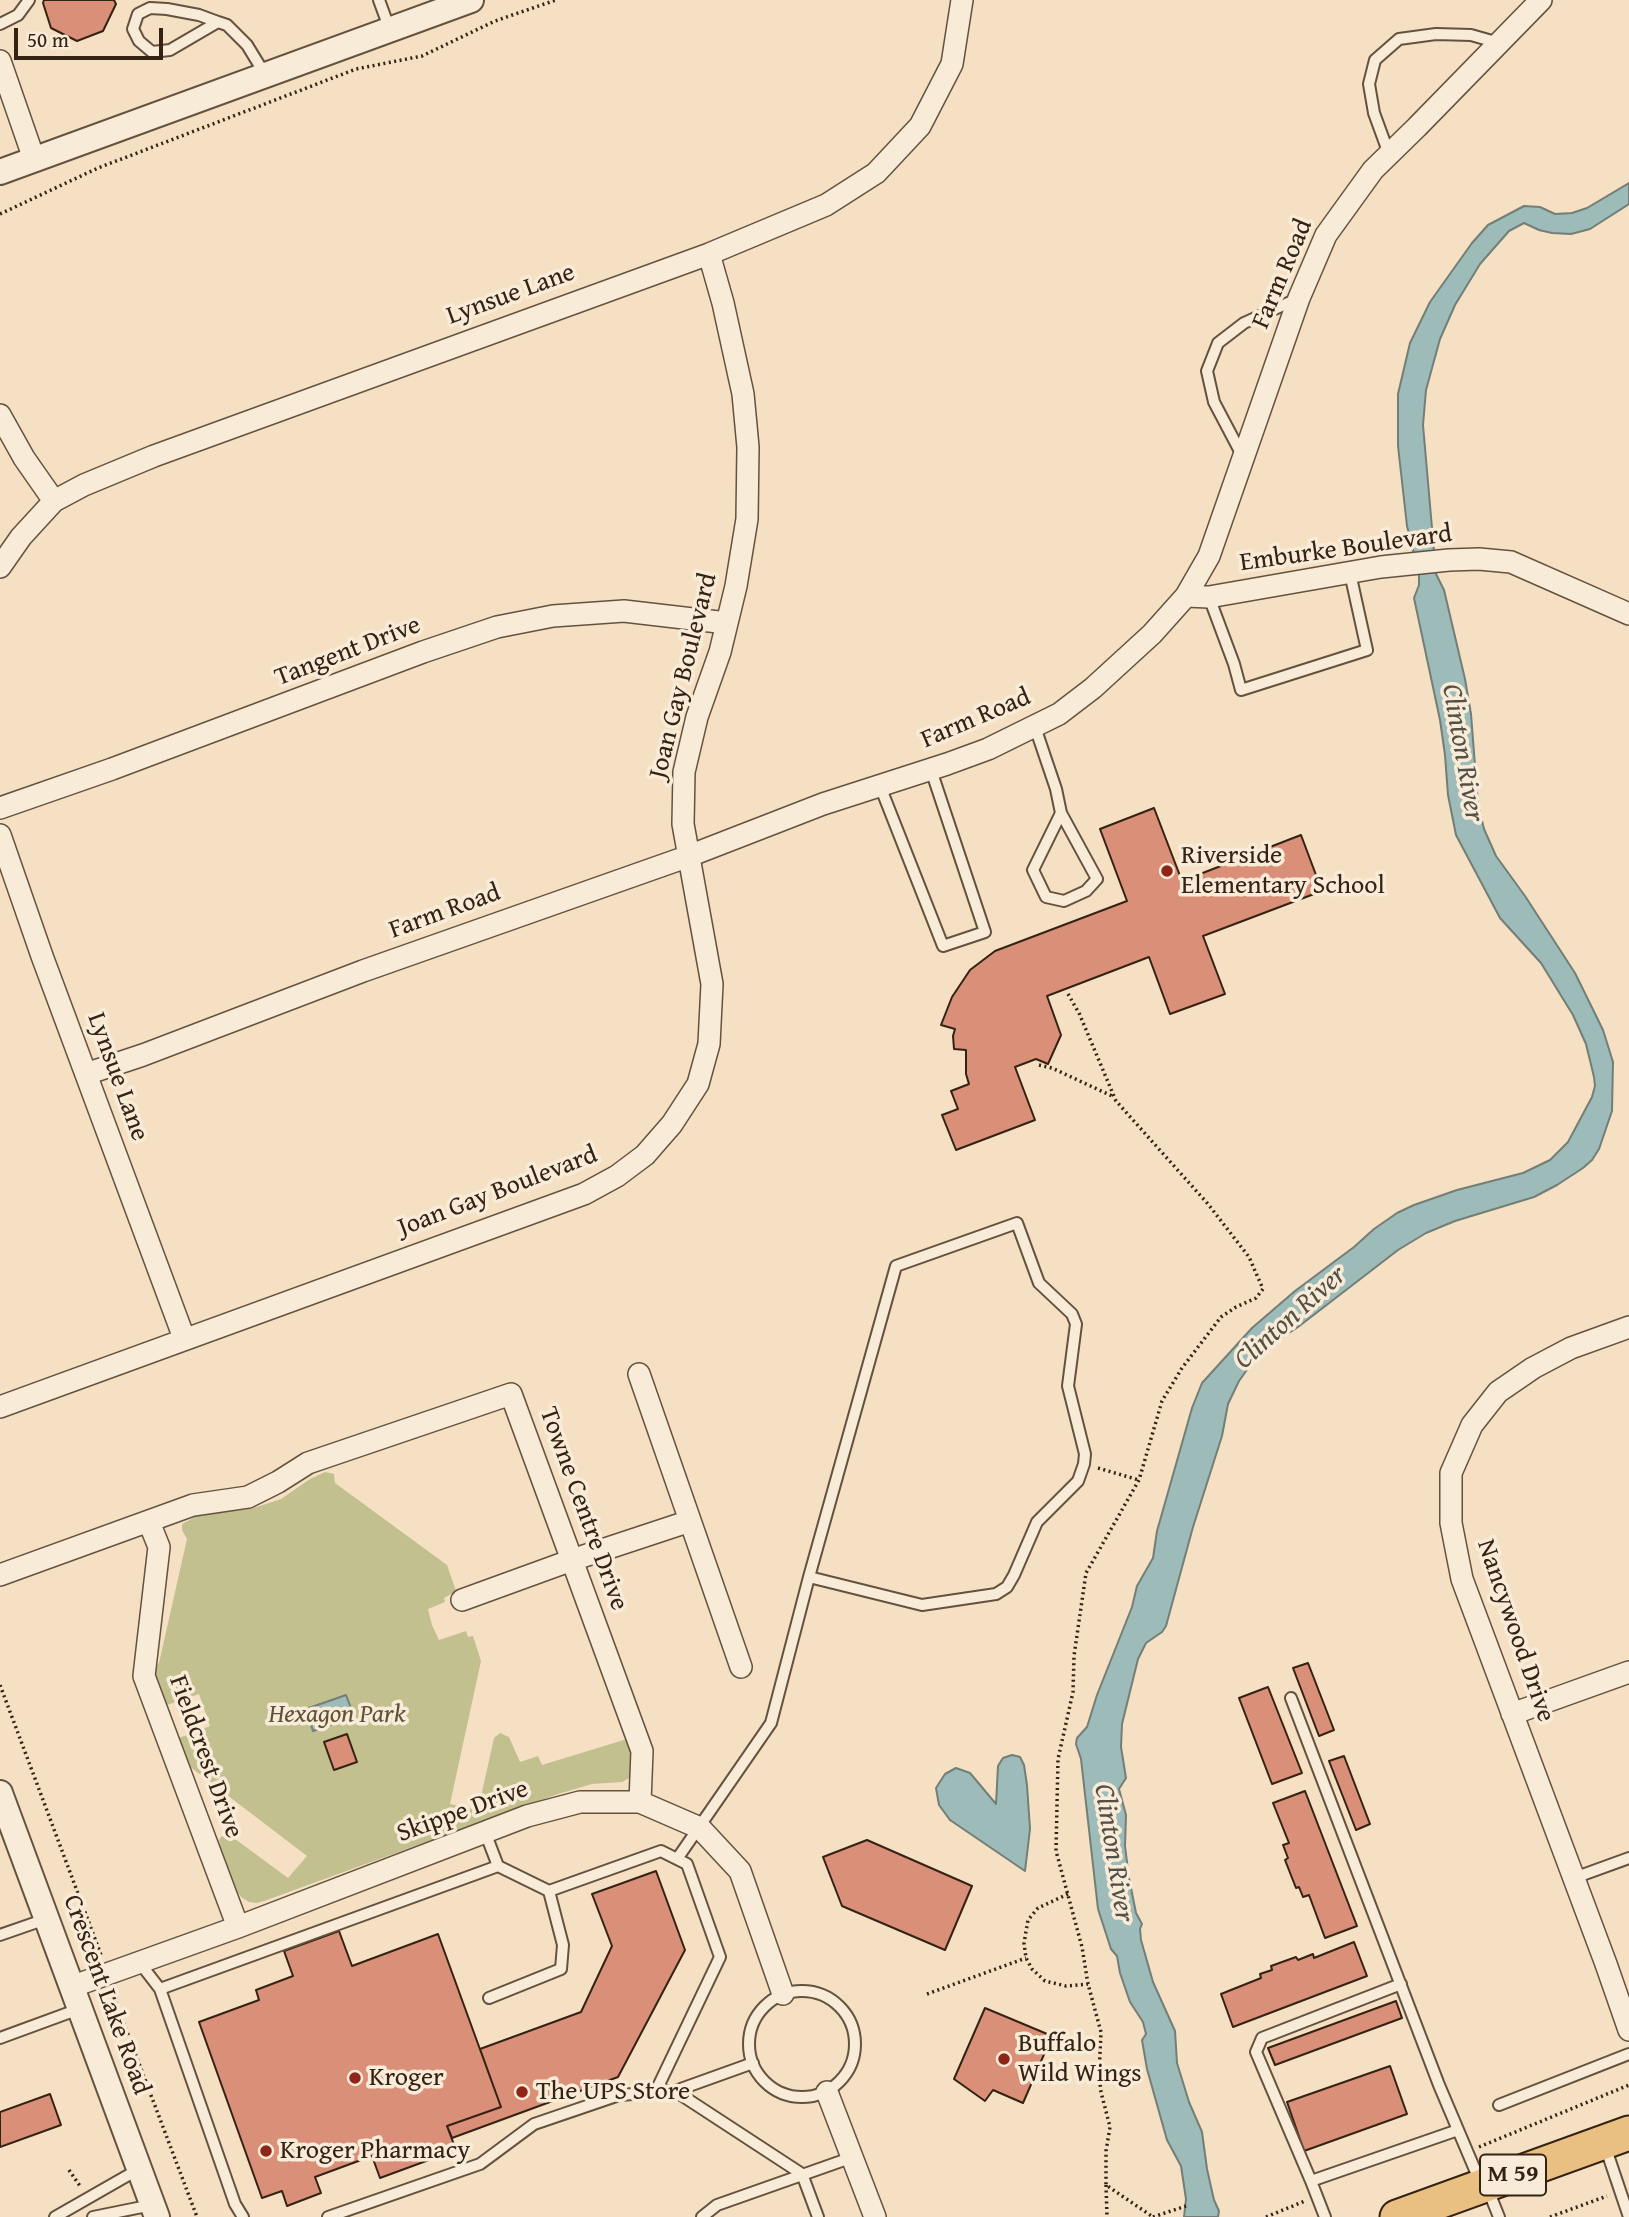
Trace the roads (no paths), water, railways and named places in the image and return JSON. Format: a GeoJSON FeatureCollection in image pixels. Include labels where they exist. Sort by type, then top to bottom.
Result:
{"type":"FeatureCollection","features":[{"type":"Feature","properties":{"kind":"highway","name":"M 59"},"geometry":{"type":"LineString","coordinates":[[1408,2215],[1617,2138]]}},
{"type":"Feature","properties":{"kind":"street"},"geometry":{"type":"LineString","coordinates":[[0,172],[471,0]]}},
{"type":"Feature","properties":{"kind":"street","name":"Lynsue Lane"},"geometry":{"type":"LineString","coordinates":[[0,567],[21,537],[54,501],[84,485],[154,456],[709,254],[826,205],[876,173],[920,126],[952,64],[962,0]]}},
{"type":"Feature","properties":{"kind":"street","name":"Farm Road"},"geometry":{"type":"LineString","coordinates":[[86,1074],[363,971],[689,856],[822,804],[988,749],[1059,714],[1093,688],[1152,634],[1186,596],[1209,556],[1299,298],[1326,235],[1373,170],[1541,0]]}},
{"type":"Feature","properties":{"kind":"street"},"geometry":{"type":"LineString","coordinates":[[0,61],[34,159]]}},
{"type":"Feature","properties":{"kind":"street","name":"Joan Gay Boulevard"},"geometry":{"type":"LineString","coordinates":[[0,1407],[584,1194],[617,1176],[645,1155],[672,1124],[698,1084],[709,1044],[712,984],[683,824],[684,772],[697,718],[720,652],[736,586],[747,519],[748,447],[743,394],[709,254]]}},
{"type":"Feature","properties":{"kind":"street"},"geometry":{"type":"LineString","coordinates":[[0,415],[24,458],[54,501]]}},
{"type":"Feature","properties":{"kind":"street","name":"Emburke Boulevard"},"geometry":{"type":"LineString","coordinates":[[1186,596],[1209,597],[1350,573],[1449,560],[1479,559],[1511,562],[1629,614]]}},
{"type":"Feature","properties":{"kind":"street","name":"Tangent Drive"},"geometry":{"type":"LineString","coordinates":[[0,808],[497,627],[553,616],[624,611],[727,623]]}},
{"type":"Feature","properties":{"kind":"street","name":"Lynsue Lane"},"geometry":{"type":"LineString","coordinates":[[0,835],[184,1338]]}},
{"type":"Feature","properties":{"kind":"street","name":"Nancywood Drive"},"geometry":{"type":"LineString","coordinates":[[1629,1326],[1571,1348],[1533,1368],[1498,1392],[1472,1426],[1451,1473],[1451,1523],[1462,1578],[1629,2030]]}},
{"type":"Feature","properties":{"kind":"street"},"geometry":{"type":"LineString","coordinates":[[639,1374],[741,1667]]}},
{"type":"Feature","properties":{"kind":"street","name":"Towne Centre Drive"},"geometry":{"type":"LineString","coordinates":[[0,1575],[193,1505],[248,1497],[308,1463],[511,1394],[642,1751],[640,1802]]}},
{"type":"Feature","properties":{"kind":"street","name":"Fieldcrest Drive"},"geometry":{"type":"LineString","coordinates":[[149,1521],[159,1547],[144,1676],[237,1927]]}},
{"type":"Feature","properties":{"kind":"street"},"geometry":{"type":"LineString","coordinates":[[462,1600],[690,1521]]}},
{"type":"Feature","properties":{"kind":"street"},"geometry":{"type":"LineString","coordinates":[[1512,1714],[1629,1672]]}},
{"type":"Feature","properties":{"kind":"street","name":"Crescent Lake Road"},"geometry":{"type":"LineString","coordinates":[[0,1793],[155,2211]]}},
{"type":"Feature","properties":{"kind":"street","name":"Skippe Drive"},"geometry":{"type":"LineString","coordinates":[[75,1998],[107,1974],[527,1816],[580,1802],[640,1802],[700,1828],[740,1871],[783,1994]]}},
{"type":"Feature","properties":{"kind":"street"},"geometry":{"type":"LineString","coordinates":[[827,2092],[875,2217]]}},
{"type":"Feature","properties":{"kind":"lane"},"geometry":{"type":"LineString","coordinates":[[0,24],[18,15],[29,0]]}},
{"type":"Feature","properties":{"kind":"lane"},"geometry":{"type":"LineString","coordinates":[[379,0],[390,30]]}},
{"type":"Feature","properties":{"kind":"lane"},"geometry":{"type":"LineString","coordinates":[[218,22],[170,50],[152,52],[139,41],[133,29],[138,13],[150,8],[199,15],[227,25],[247,45],[266,76]]}},
{"type":"Feature","properties":{"kind":"lane"},"geometry":{"type":"LineString","coordinates":[[1389,154],[1374,113],[1369,84],[1375,60],[1399,39],[1436,34],[1471,35],[1499,43]]}},
{"type":"Feature","properties":{"kind":"lane"},"geometry":{"type":"LineString","coordinates":[[1243,458],[1214,402],[1207,371],[1218,343],[1244,323],[1299,298]]}},
{"type":"Feature","properties":{"kind":"lane"},"geometry":{"type":"LineString","coordinates":[[1209,597],[1241,690],[1367,650],[1350,573]]}},
{"type":"Feature","properties":{"kind":"lane"},"geometry":{"type":"LineString","coordinates":[[1035,727],[1056,789],[1061,813],[1097,879],[1086,891],[1064,901],[1046,897],[1033,870],[1061,813]]}},
{"type":"Feature","properties":{"kind":"lane"},"geometry":{"type":"LineString","coordinates":[[880,786],[943,946],[985,932],[932,769]]}},
{"type":"Feature","properties":{"kind":"lane"},"geometry":{"type":"LineString","coordinates":[[677,1859],[771,1723],[809,1577],[897,1266],[1017,1223],[1039,1283],[1072,1314],[1076,1324],[1068,1386],[1085,1454],[1082,1473],[1073,1487],[1037,1522],[1014,1576],[1007,1587],[996,1594],[922,1605],[809,1577]]}},
{"type":"Feature","properties":{"kind":"lane"},"geometry":{"type":"LineString","coordinates":[[1291,1698],[1458,2130],[1499,2217]]}},
{"type":"Feature","properties":{"kind":"lane"},"geometry":{"type":"LineString","coordinates":[[485,1832],[498,1866],[549,1891],[661,1851],[687,1864],[720,1957],[655,2093]]}},
{"type":"Feature","properties":{"kind":"lane"},"geometry":{"type":"LineString","coordinates":[[1574,1878],[1629,1858]]}},
{"type":"Feature","properties":{"kind":"lane"},"geometry":{"type":"LineString","coordinates":[[160,1989],[498,1866]]}},
{"type":"Feature","properties":{"kind":"lane"},"geometry":{"type":"LineString","coordinates":[[489,1998],[561,1969],[563,1945],[549,1891]]}},
{"type":"Feature","properties":{"kind":"lane"},"geometry":{"type":"LineString","coordinates":[[0,1935],[46,1919]]}},
{"type":"Feature","properties":{"kind":"lane"},"geometry":{"type":"LineString","coordinates":[[139,1962],[160,1989],[235,2204],[243,2217]]}},
{"type":"Feature","properties":{"kind":"lane"},"geometry":{"type":"LineString","coordinates":[[1325,2217],[1256,2052],[1262,2038],[1401,1984]]}},
{"type":"Feature","properties":{"kind":"lane"},"geometry":{"type":"LineString","coordinates":[[800,1990],[817,1992],[844,2011],[852,2025],[854,2058],[846,2073],[827,2092],[802,2097],[784,2094],[768,2085],[756,2071],[750,2053],[749,2035],[756,2018],[767,2003],[783,1994],[800,1990]]}},
{"type":"Feature","properties":{"kind":"lane"},"geometry":{"type":"LineString","coordinates":[[0,2038],[75,1998]]}},
{"type":"Feature","properties":{"kind":"lane"},"geometry":{"type":"LineString","coordinates":[[1499,2105],[1629,2054]]}},
{"type":"Feature","properties":{"kind":"lane"},"geometry":{"type":"LineString","coordinates":[[328,2217],[480,2164],[534,2124],[619,2095],[675,2091],[753,2063]]}},
{"type":"Feature","properties":{"kind":"lane"},"geometry":{"type":"LineString","coordinates":[[675,2091],[802,2174],[818,2217]]}},
{"type":"Feature","properties":{"kind":"lane"},"geometry":{"type":"LineString","coordinates":[[1311,2181],[1458,2130]]}},
{"type":"Feature","properties":{"kind":"lane"},"geometry":{"type":"LineString","coordinates":[[1617,2138],[1621,2192],[1629,2217]]}},
{"type":"Feature","properties":{"kind":"lane"},"geometry":{"type":"LineString","coordinates":[[702,2217],[717,2205],[853,2157]]}},
{"type":"Feature","properties":{"kind":"lane"},"geometry":{"type":"LineString","coordinates":[[55,2217],[139,2169]]}},
{"type":"Feature","properties":{"kind":"lane"},"geometry":{"type":"LineString","coordinates":[[93,2217],[155,2211]]}},
{"type":"Feature","properties":{"kind":"water","name":"Clinton River"},"geometry":{"type":"Polygon","coordinates":[[[1629,183],[1629,204],[1590,229],[1571,234],[1552,233],[1524,223],[1509,231],[1480,264],[1455,305],[1440,339],[1426,390],[1423,425],[1436,574],[1444,590],[1465,679],[1471,714],[1478,804],[1484,829],[1496,856],[1575,973],[1603,1030],[1613,1062],[1612,1111],[1599,1149],[1583,1168],[1534,1197],[1455,1221],[1426,1233],[1398,1250],[1298,1327],[1259,1353],[1239,1381],[1228,1404],[1222,1436],[1166,1626],[1146,1643],[1138,1659],[1122,1724],[1121,1747],[1126,1778],[1119,1789],[1126,1815],[1125,1846],[1129,1878],[1136,1913],[1142,1924],[1141,1940],[1153,1982],[1175,2031],[1177,2063],[1202,2132],[1207,2169],[1219,2211],[1218,2217],[1184,2217],[1186,2199],[1181,2166],[1167,2140],[1147,2069],[1142,2040],[1146,2034],[1143,2022],[1130,2002],[1117,1956],[1111,1949],[1098,1909],[1077,1738],[1087,1727],[1132,1607],[1137,1586],[1153,1558],[1157,1531],[1192,1408],[1202,1383],[1252,1328],[1295,1291],[1397,1213],[1457,1190],[1523,1173],[1550,1160],[1568,1142],[1592,1097],[1594,1077],[1586,1044],[1573,1015],[1541,963],[1500,918],[1456,835],[1448,795],[1440,720],[1414,598],[1419,585],[1419,574],[1407,526],[1398,446],[1398,394],[1410,343],[1430,302],[1488,225],[1524,206],[1540,207],[1555,214],[1572,213],[1587,208],[1629,183]]]}},
{"type":"Feature","properties":{"kind":"water"},"geometry":{"type":"Polygon","coordinates":[[[346,1695],[354,1716],[313,1731],[306,1709],[346,1695]]]}},
{"type":"Feature","properties":{"kind":"water"},"geometry":{"type":"Polygon","coordinates":[[[1012,1755],[1020,1757],[1024,1765],[1027,1785],[1030,1829],[1025,1871],[950,1820],[939,1805],[936,1788],[945,1774],[956,1768],[970,1773],[996,1804],[998,1766],[1003,1758],[1012,1755]]]}},
{"type":"Feature","properties":{"kind":"place","name":"Riverside Elementary School"},"geometry":{"type":"Point","coordinates":[1167,871]}},
{"type":"Feature","properties":{"kind":"place","name":"Buffalo Wild Wings"},"geometry":{"type":"Point","coordinates":[1004,2059]}},
{"type":"Feature","properties":{"kind":"place","name":"Kroger"},"geometry":{"type":"Point","coordinates":[355,2078]}},
{"type":"Feature","properties":{"kind":"place","name":"The UPS Store"},"geometry":{"type":"Point","coordinates":[522,2092]}},
{"type":"Feature","properties":{"kind":"place","name":"Kroger Pharmacy"},"geometry":{"type":"Point","coordinates":[266,2151]}},
{"type":"Feature","properties":{"kind":"park label","name":"Hexagon Park"},"geometry":{"type":"Point","coordinates":[337,1715]}}]}
